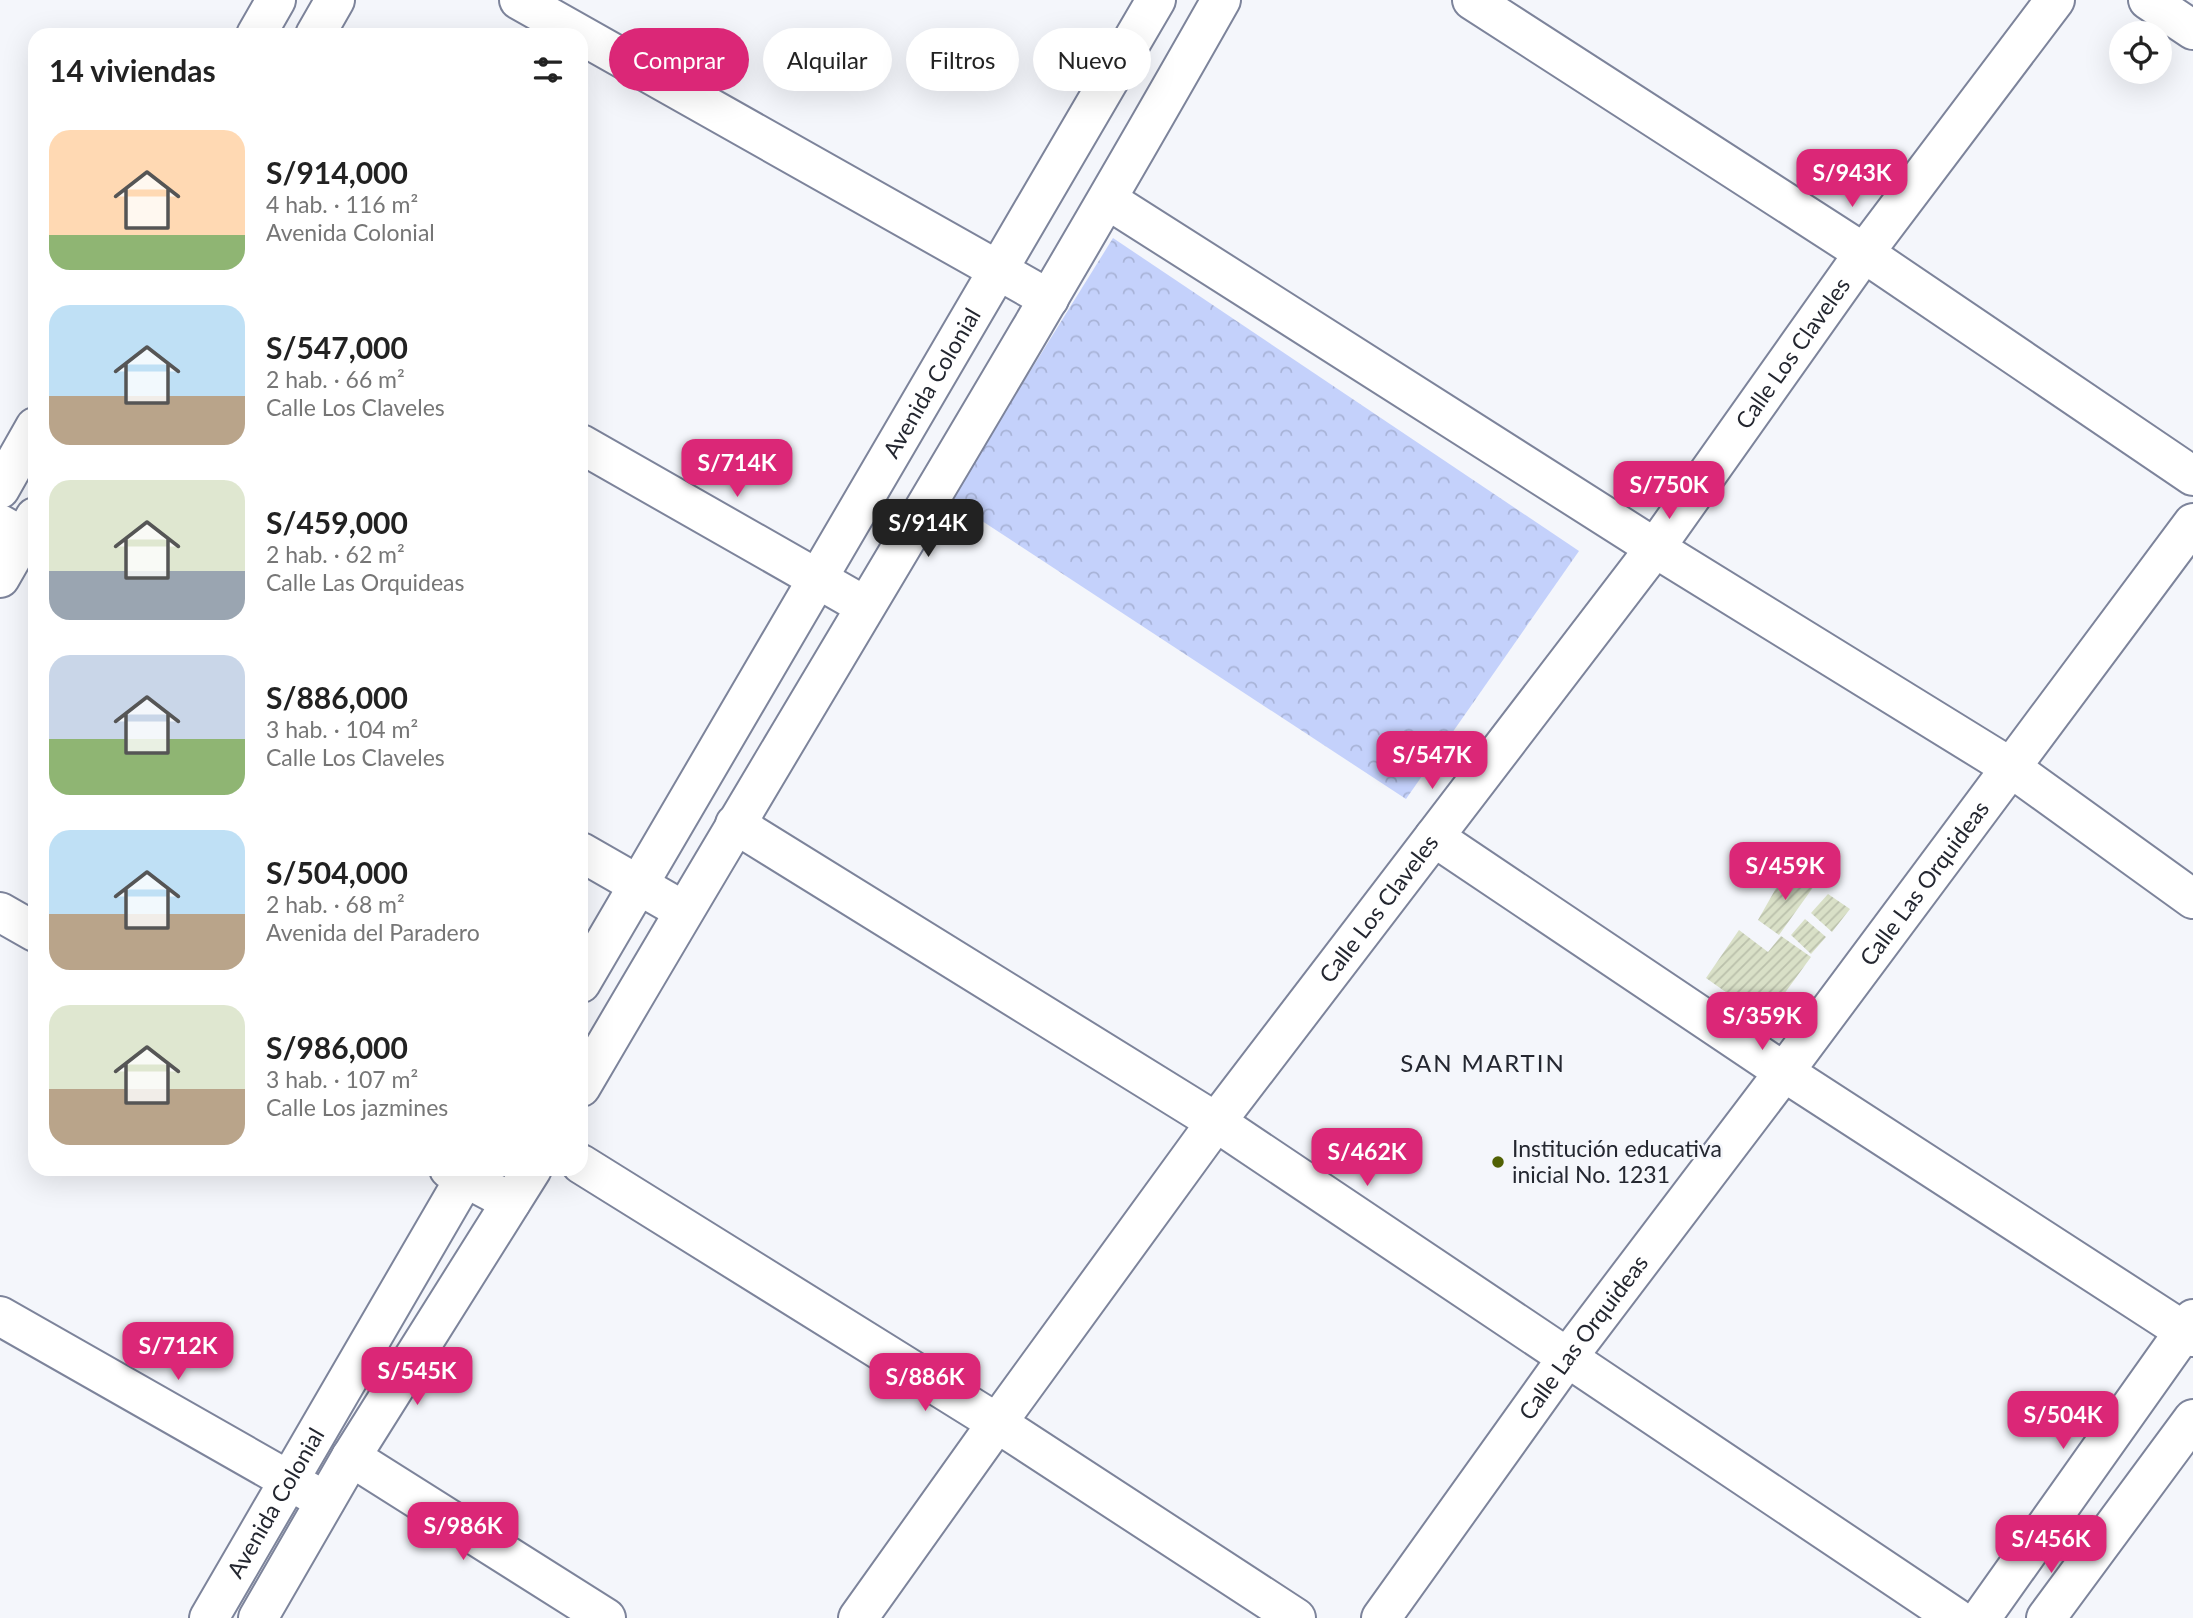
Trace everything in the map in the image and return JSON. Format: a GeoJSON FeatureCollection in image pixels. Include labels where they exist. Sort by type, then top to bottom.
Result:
{"type":"FeatureCollection","features":[{"type":"Feature","properties":{"kind":"street"},"geometry":{"type":"LineString","coordinates":[[260,28],[276,0]]}},
{"type":"Feature","properties":{"kind":"street"},"geometry":{"type":"LineString","coordinates":[[319,28],[335,0]]}},
{"type":"Feature","properties":{"kind":"street"},"geometry":{"type":"LineString","coordinates":[[519,0],[569,28]]}},
{"type":"Feature","properties":{"kind":"street","name":"Avenida Colonial"},"geometry":{"type":"LineString","coordinates":[[588,971],[1156,0]]}},
{"type":"Feature","properties":{"kind":"street"},"geometry":{"type":"LineString","coordinates":[[588,1075],[1108,200],[1221,0]]}},
{"type":"Feature","properties":{"kind":"street"},"geometry":{"type":"LineString","coordinates":[[1472,0],[1864,253],[2193,476]]}},
{"type":"Feature","properties":{"kind":"street","name":"Calle Los Claveles"},"geometry":{"type":"LineString","coordinates":[[858,1618],[1216,1122],[1655,548],[1864,253],[2055,0]]}},
{"type":"Feature","properties":{"kind":"street"},"geometry":{"type":"LineString","coordinates":[[2148,0],[2193,30]]}},
{"type":"Feature","properties":{"kind":"street"},"geometry":{"type":"LineString","coordinates":[[588,39],[1049,299]]}},
{"type":"Feature","properties":{"kind":"street"},"geometry":{"type":"LineString","coordinates":[[1108,200],[1655,548],[2010,767],[2193,899]]}},
{"type":"Feature","properties":{"kind":"street"},"geometry":{"type":"LineString","coordinates":[[0,489],[28,439]]}},
{"type":"Feature","properties":{"kind":"street"},"geometry":{"type":"LineString","coordinates":[[588,448],[865,606]]}},
{"type":"Feature","properties":{"kind":"street","name":"Calle Las Orquideas"},"geometry":{"type":"LineString","coordinates":[[1381,1618],[1567,1358],[2193,523]]}},
{"type":"Feature","properties":{"kind":"street"},"geometry":{"type":"LineString","coordinates":[[0,578],[23,531]]}},
{"type":"Feature","properties":{"kind":"street"},"geometry":{"type":"LineString","coordinates":[[735,824],[1216,1122],[1956,1618]]}},
{"type":"Feature","properties":{"kind":"street"},"geometry":{"type":"LineString","coordinates":[[1434,837],[1784,1072],[2190,1329],[1981,1618]]}},
{"type":"Feature","properties":{"kind":"street"},"geometry":{"type":"LineString","coordinates":[[588,856],[684,911]]}},
{"type":"Feature","properties":{"kind":"street"},"geometry":{"type":"LineString","coordinates":[[0,912],[28,928]]}},
{"type":"Feature","properties":{"kind":"street"},"geometry":{"type":"LineString","coordinates":[[588,1168],[997,1423],[1296,1618]]}},
{"type":"Feature","properties":{"kind":"street","name":"Avenida Colonial"},"geometry":{"type":"LineString","coordinates":[[209,1618],[290,1480],[459,1176]]}},
{"type":"Feature","properties":{"kind":"street"},"geometry":{"type":"LineString","coordinates":[[468,1176],[511,1202]]}},
{"type":"Feature","properties":{"kind":"street"},"geometry":{"type":"LineString","coordinates":[[258,1618],[351,1457],[527,1176]]}},
{"type":"Feature","properties":{"kind":"street"},"geometry":{"type":"LineString","coordinates":[[0,1316],[325,1501]]}},
{"type":"Feature","properties":{"kind":"street"},"geometry":{"type":"LineString","coordinates":[[2008,1580],[2052,1616],[2193,1419]]}},
{"type":"Feature","properties":{"kind":"street"},"geometry":{"type":"LineString","coordinates":[[351,1457],[606,1618]]}},
{"type":"Feature","properties":{"kind":"green space"},"geometry":{"type":"Polygon","coordinates":[[[1113,238],[1579,551],[1406,799],[950,500],[1113,238]]]}},
{"type":"Feature","properties":{"kind":"building"},"geometry":{"type":"Polygon","coordinates":[[[1787,869],[1814,886],[1779,935],[1758,920],[1787,869]]]}},
{"type":"Feature","properties":{"kind":"building"},"geometry":{"type":"Polygon","coordinates":[[[1828,894],[1850,909],[1832,932],[1811,913],[1828,894]]]}},
{"type":"Feature","properties":{"kind":"building"},"geometry":{"type":"Polygon","coordinates":[[[1805,919],[1826,937],[1811,954],[1791,935],[1805,919]]]}},
{"type":"Feature","properties":{"kind":"building"},"geometry":{"type":"Polygon","coordinates":[[[1739,930],[1768,952],[1781,936],[1811,957],[1765,1020],[1706,978],[1739,930]]]}},
{"type":"Feature","properties":{"kind":"place","name":"Institución educativa inicial No. 1231"},"geometry":{"type":"Point","coordinates":[1498,1162]}},
{"type":"Feature","properties":{"kind":"district","name":"SAN MARTIN"},"geometry":{"type":"Point","coordinates":[1483,1064]}}]}
